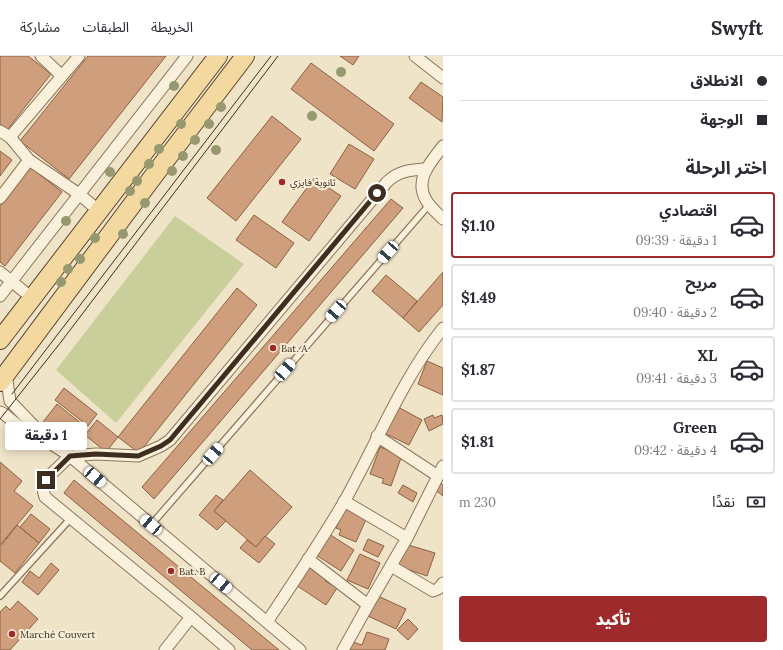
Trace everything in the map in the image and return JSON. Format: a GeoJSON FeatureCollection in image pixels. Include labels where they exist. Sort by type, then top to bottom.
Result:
{"type":"FeatureCollection","features":[{"type":"Feature","properties":{"kind":"main road"},"geometry":{"type":"LineString","coordinates":[[0,340],[218,56]]}},
{"type":"Feature","properties":{"kind":"main road"},"geometry":{"type":"LineString","coordinates":[[3,378],[245,56]]}},
{"type":"Feature","properties":{"kind":"street"},"geometry":{"type":"LineString","coordinates":[[41,56],[62,76]]}},
{"type":"Feature","properties":{"kind":"street"},"geometry":{"type":"LineString","coordinates":[[10,137],[79,56]]}},
{"type":"Feature","properties":{"kind":"street"},"geometry":{"type":"LineString","coordinates":[[0,296],[187,56]]}},
{"type":"Feature","properties":{"kind":"street"},"geometry":{"type":"LineString","coordinates":[[415,56],[443,78]]}},
{"type":"Feature","properties":{"kind":"street"},"geometry":{"type":"LineString","coordinates":[[0,131],[10,137],[29,160],[79,194],[99,211]]}},
{"type":"Feature","properties":{"kind":"street"},"geometry":{"type":"LineString","coordinates":[[443,146],[425,169],[421,183],[424,195],[429,205],[443,219]]}},
{"type":"Feature","properties":{"kind":"street"},"geometry":{"type":"LineString","coordinates":[[0,198],[29,160]]}},
{"type":"Feature","properties":{"kind":"street"},"geometry":{"type":"LineString","coordinates":[[229,650],[45,497],[43,485],[46,480],[70,456],[96,454],[138,456],[161,446],[170,440],[387,182],[393,176],[402,172],[425,169]]}},
{"type":"Feature","properties":{"kind":"street"},"geometry":{"type":"LineString","coordinates":[[0,272],[32,298]]}},
{"type":"Feature","properties":{"kind":"street"},"geometry":{"type":"LineString","coordinates":[[267,622],[344,501],[377,436],[428,347],[443,328]]}},
{"type":"Feature","properties":{"kind":"street"},"geometry":{"type":"LineString","coordinates":[[428,347],[438,343],[443,345]]}},
{"type":"Feature","properties":{"kind":"street"},"geometry":{"type":"LineString","coordinates":[[3,378],[12,404],[33,425],[36,434]]}},
{"type":"Feature","properties":{"kind":"street"},"geometry":{"type":"LineString","coordinates":[[15,407],[4,414],[26,432],[36,434],[70,456],[300,650]]}},
{"type":"Feature","properties":{"kind":"street"},"geometry":{"type":"LineString","coordinates":[[343,650],[407,538],[440,471],[377,436]]}},
{"type":"Feature","properties":{"kind":"street"},"geometry":{"type":"LineString","coordinates":[[83,467],[96,454]]}},
{"type":"Feature","properties":{"kind":"street"},"geometry":{"type":"LineString","coordinates":[[344,501],[407,538]]}},
{"type":"Feature","properties":{"kind":"street"},"geometry":{"type":"LineString","coordinates":[[308,559],[368,605]]}},
{"type":"Feature","properties":{"kind":"street"},"geometry":{"type":"LineString","coordinates":[[391,566],[432,591],[438,589],[443,583]]}},
{"type":"Feature","properties":{"kind":"street"},"geometry":{"type":"LineString","coordinates":[[165,650],[192,618]]}},
{"type":"Feature","properties":{"kind":"lane"},"geometry":{"type":"LineString","coordinates":[[151,525],[429,205]]}},
{"type":"Feature","properties":{"kind":"lane"},"geometry":{"type":"LineString","coordinates":[[0,596],[71,518]]}},
{"type":"Feature","properties":{"kind":"green space"},"geometry":{"type":"Polygon","coordinates":[[[175,216],[244,264],[116,423],[56,370],[175,216]]]}},
{"type":"Feature","properties":{"kind":"building"},"geometry":{"type":"Polygon","coordinates":[[[0,56],[28,56],[51,74],[7,130],[0,125],[0,56]]]}},
{"type":"Feature","properties":{"kind":"building"},"geometry":{"type":"Polygon","coordinates":[[[88,56],[166,56],[69,179],[20,141],[88,56]]]}},
{"type":"Feature","properties":{"kind":"building"},"geometry":{"type":"Polygon","coordinates":[[[340,56],[359,56],[353,65],[340,56]]]}},
{"type":"Feature","properties":{"kind":"building"},"geometry":{"type":"Polygon","coordinates":[[[311,63],[394,124],[374,151],[291,89],[311,63]]]}},
{"type":"Feature","properties":{"kind":"building"},"geometry":{"type":"Polygon","coordinates":[[[421,82],[443,97],[442,122],[409,98],[421,82]]]}},
{"type":"Feature","properties":{"kind":"building"},"geometry":{"type":"Polygon","coordinates":[[[272,116],[301,139],[236,221],[207,198],[272,116]]]}},
{"type":"Feature","properties":{"kind":"building"},"geometry":{"type":"Polygon","coordinates":[[[349,144],[374,159],[355,189],[330,174],[349,144]]]}},
{"type":"Feature","properties":{"kind":"building"},"geometry":{"type":"Polygon","coordinates":[[[0,151],[12,160],[0,176],[0,151]]]}},
{"type":"Feature","properties":{"kind":"building"},"geometry":{"type":"Polygon","coordinates":[[[30,167],[62,192],[5,266],[0,262],[0,206],[30,167]]]}},
{"type":"Feature","properties":{"kind":"building"},"geometry":{"type":"Polygon","coordinates":[[[314,178],[341,196],[309,241],[282,222],[314,178]]]}},
{"type":"Feature","properties":{"kind":"building","name":"Bat. A"},"geometry":{"type":"Polygon","coordinates":[[[391,199],[403,208],[154,499],[142,487],[391,199]]]}},
{"type":"Feature","properties":{"kind":"building"},"geometry":{"type":"Polygon","coordinates":[[[254,215],[294,243],[276,268],[236,240],[254,215]]]}},
{"type":"Feature","properties":{"kind":"building"},"geometry":{"type":"Polygon","coordinates":[[[443,272],[443,305],[419,332],[403,318],[443,272]]]}},
{"type":"Feature","properties":{"kind":"building"},"geometry":{"type":"Polygon","coordinates":[[[386,275],[417,301],[403,318],[372,291],[386,275]]]}},
{"type":"Feature","properties":{"kind":"building"},"geometry":{"type":"Polygon","coordinates":[[[237,288],[257,305],[139,453],[118,437],[237,288]]]}},
{"type":"Feature","properties":{"kind":"building"},"geometry":{"type":"Polygon","coordinates":[[[427,361],[443,368],[443,395],[418,384],[427,361]]]}},
{"type":"Feature","properties":{"kind":"building"},"geometry":{"type":"Polygon","coordinates":[[[64,388],[97,414],[88,426],[55,400],[64,388]]]}},
{"type":"Feature","properties":{"kind":"building"},"geometry":{"type":"Polygon","coordinates":[[[57,404],[82,424],[68,441],[43,422],[57,404]]]}},
{"type":"Feature","properties":{"kind":"building"},"geometry":{"type":"Polygon","coordinates":[[[396,406],[422,420],[409,445],[382,432],[396,406]]]}},
{"type":"Feature","properties":{"kind":"building"},"geometry":{"type":"Polygon","coordinates":[[[433,415],[434,418],[442,415],[443,424],[429,431],[424,419],[433,415]]]}},
{"type":"Feature","properties":{"kind":"building"},"geometry":{"type":"Polygon","coordinates":[[[97,420],[118,437],[106,452],[85,435],[97,420]]]}},
{"type":"Feature","properties":{"kind":"building"},"geometry":{"type":"Polygon","coordinates":[[[380,447],[402,455],[391,486],[382,483],[384,479],[370,474],[380,447]]]}},
{"type":"Feature","properties":{"kind":"building"},"geometry":{"type":"Polygon","coordinates":[[[0,462],[22,481],[14,491],[33,506],[0,545],[0,462]]]}},
{"type":"Feature","properties":{"kind":"building"},"geometry":{"type":"Polygon","coordinates":[[[250,470],[292,507],[256,547],[214,511],[250,470]]]}},
{"type":"Feature","properties":{"kind":"building","name":"Bat. B"},"geometry":{"type":"Polygon","coordinates":[[[74,480],[279,650],[252,650],[64,493],[74,480]]]}},
{"type":"Feature","properties":{"kind":"building"},"geometry":{"type":"Polygon","coordinates":[[[439,481],[443,485],[443,496],[433,488],[439,481]]]}},
{"type":"Feature","properties":{"kind":"building"},"geometry":{"type":"Polygon","coordinates":[[[403,485],[417,493],[413,502],[398,493],[403,485]]]}},
{"type":"Feature","properties":{"kind":"building"},"geometry":{"type":"Polygon","coordinates":[[[216,495],[223,500],[214,511],[226,521],[217,530],[199,515],[216,495]]]}},
{"type":"Feature","properties":{"kind":"building"},"geometry":{"type":"Polygon","coordinates":[[[344,508],[367,517],[356,542],[339,535],[341,530],[336,528],[344,508]]]}},
{"type":"Feature","properties":{"kind":"building"},"geometry":{"type":"Polygon","coordinates":[[[31,514],[50,529],[39,543],[20,527],[31,514]]]}},
{"type":"Feature","properties":{"kind":"building"},"geometry":{"type":"Polygon","coordinates":[[[17,525],[39,543],[15,573],[0,561],[0,547],[17,525]]]}},
{"type":"Feature","properties":{"kind":"building"},"geometry":{"type":"Polygon","coordinates":[[[329,534],[354,550],[341,571],[316,555],[329,534]]]}},
{"type":"Feature","properties":{"kind":"building"},"geometry":{"type":"Polygon","coordinates":[[[265,536],[275,544],[259,563],[240,548],[247,540],[256,547],[265,536]]]}},
{"type":"Feature","properties":{"kind":"building"},"geometry":{"type":"Polygon","coordinates":[[[368,539],[384,546],[378,557],[363,550],[368,539]]]}},
{"type":"Feature","properties":{"kind":"building"},"geometry":{"type":"Polygon","coordinates":[[[405,544],[435,553],[427,576],[398,566],[405,544]]]}},
{"type":"Feature","properties":{"kind":"building"},"geometry":{"type":"Polygon","coordinates":[[[360,554],[380,563],[368,589],[347,580],[360,554]]]}},
{"type":"Feature","properties":{"kind":"building"},"geometry":{"type":"Polygon","coordinates":[[[51,563],[59,570],[38,595],[22,582],[30,571],[39,578],[51,563]]]}},
{"type":"Feature","properties":{"kind":"building"},"geometry":{"type":"Polygon","coordinates":[[[309,565],[327,577],[325,581],[337,588],[326,605],[296,585],[309,565]]]}},
{"type":"Feature","properties":{"kind":"building"},"geometry":{"type":"Polygon","coordinates":[[[378,596],[406,609],[396,629],[368,616],[378,596]]]}},
{"type":"Feature","properties":{"kind":"building","name":"Marché Couvert"},"geometry":{"type":"Polygon","coordinates":[[[18,601],[38,619],[10,650],[0,650],[0,612],[6,606],[10,610],[18,601]]]}},
{"type":"Feature","properties":{"kind":"building"},"geometry":{"type":"Polygon","coordinates":[[[408,619],[418,629],[408,640],[397,630],[408,619]]]}},
{"type":"Feature","properties":{"kind":"building"},"geometry":{"type":"Polygon","coordinates":[[[367,632],[389,639],[385,650],[350,650],[353,642],[362,645],[367,632]]]}},
{"type":"Feature","properties":{"kind":"tram line"},"geometry":{"type":"LineString","coordinates":[[12,394],[271,56]]}},
{"type":"Feature","properties":{"kind":"tram line"},"geometry":{"type":"LineString","coordinates":[[0,419],[61,342],[278,56]]}},
{"type":"Feature","properties":{"kind":"place","name":"ثانوية فايزي"},"geometry":{"type":"Point","coordinates":[282,182]}},
{"type":"Feature","properties":{"kind":"place","name":"Bat. A"},"geometry":{"type":"Point","coordinates":[273,348]}},
{"type":"Feature","properties":{"kind":"place","name":"Bat. B"},"geometry":{"type":"Point","coordinates":[171,571]}},
{"type":"Feature","properties":{"kind":"place","name":"Marché Couvert"},"geometry":{"type":"Point","coordinates":[12,634]}},
{"type":"Feature","properties":{"kind":"route"},"geometry":{"type":"LineString","coordinates":[[46,480],[70,456],[96,454],[138,456],[161,446],[170,440],[377,193]]}}]}
